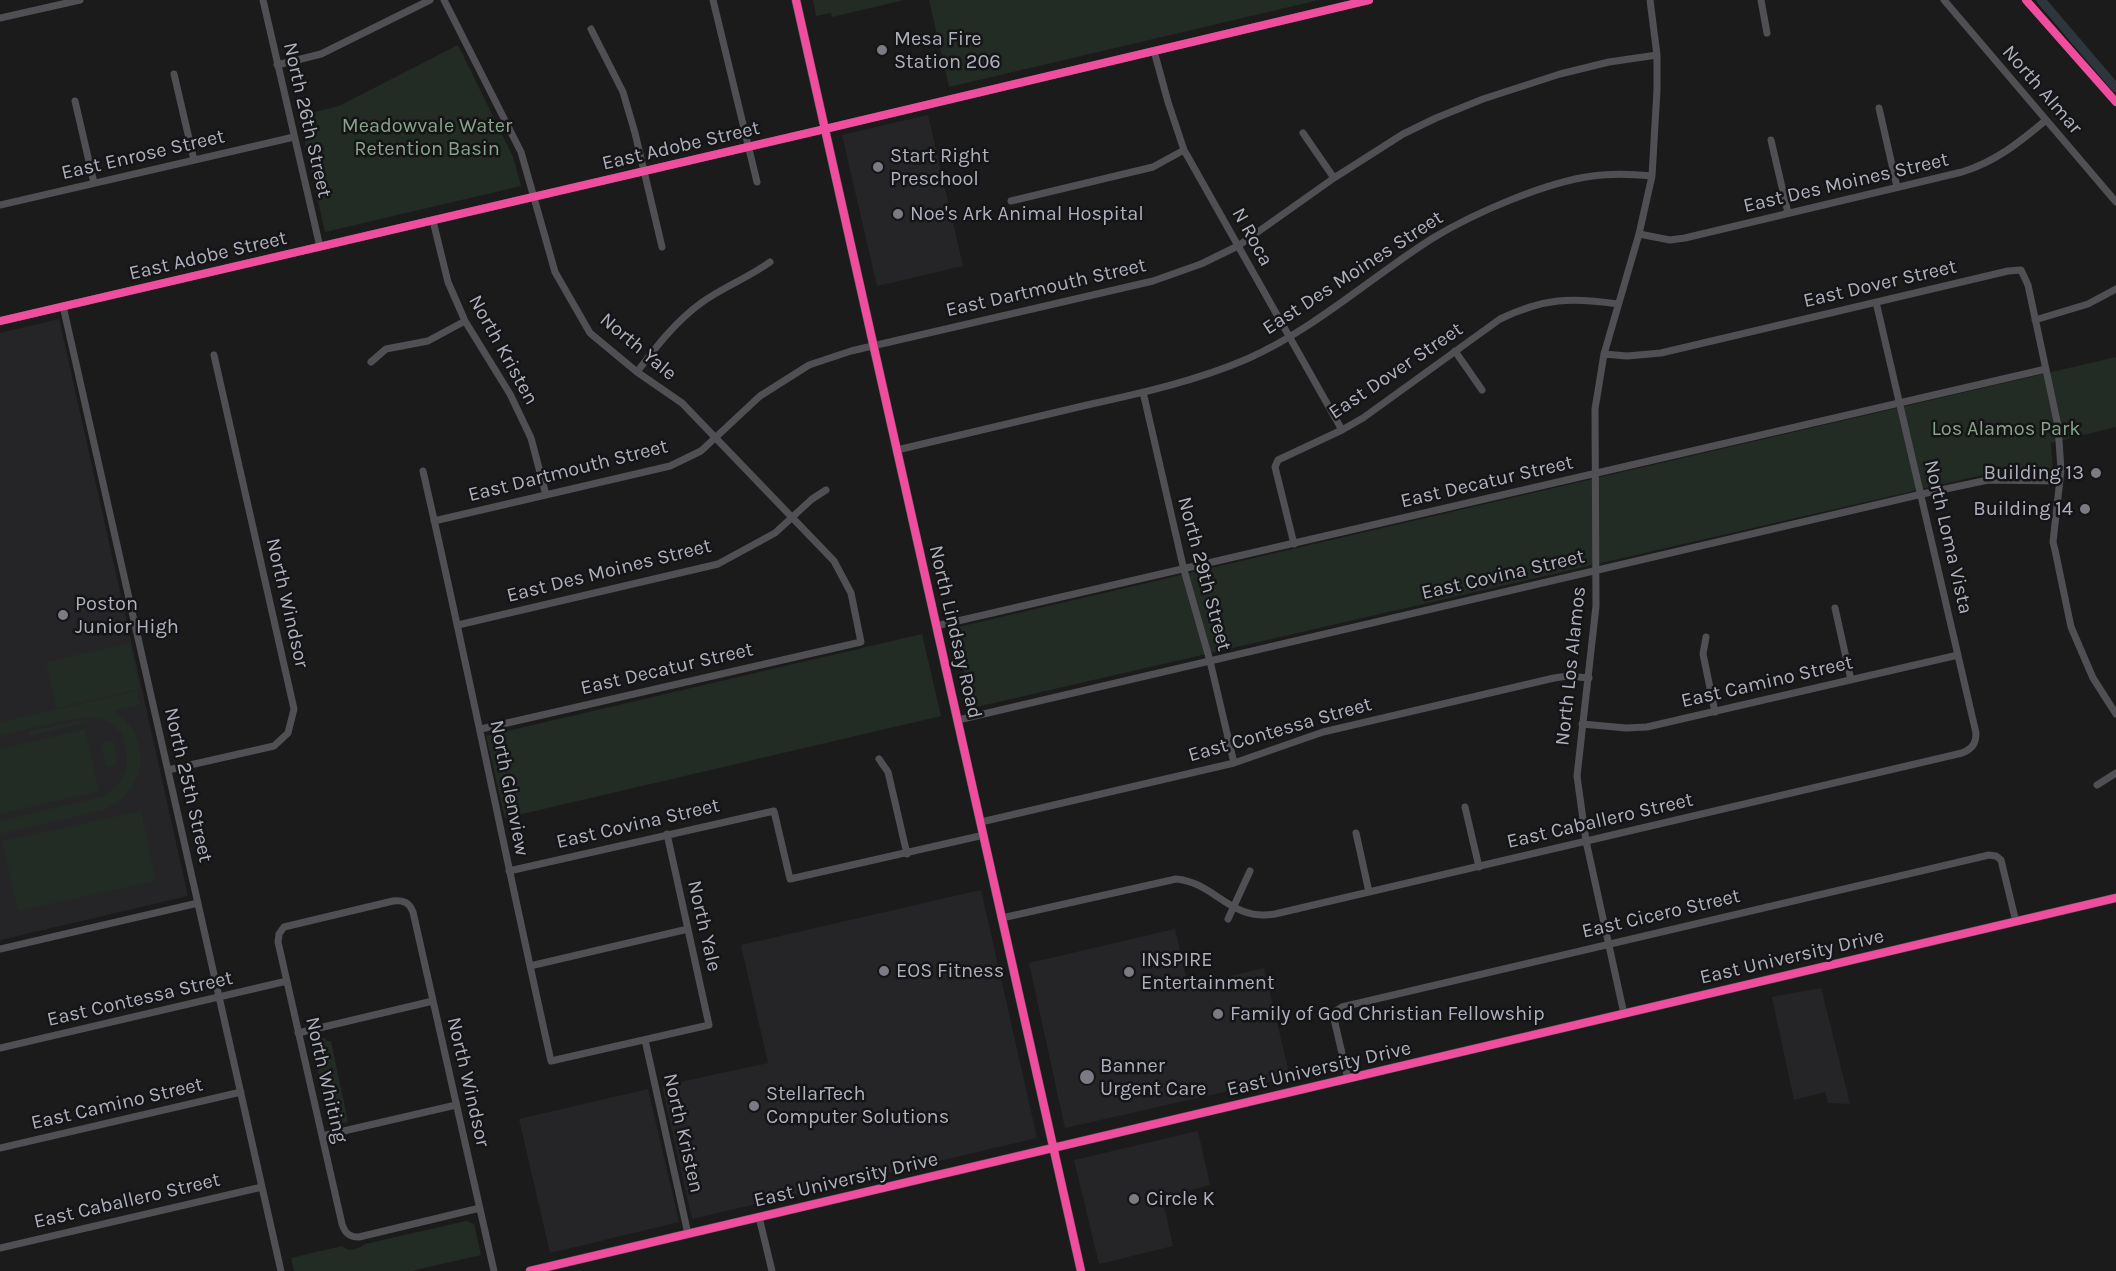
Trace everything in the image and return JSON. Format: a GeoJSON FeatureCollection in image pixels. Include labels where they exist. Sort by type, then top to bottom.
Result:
{"type":"FeatureCollection","features":[{"type":"Feature","properties":{"kind":"main road","name":"North Lindsay Road"},"geometry":{"type":"LineString","coordinates":[[796,0],[1081,1271]]}},
{"type":"Feature","properties":{"kind":"main road","name":"East University Drive"},"geometry":{"type":"LineString","coordinates":[[530,1271],[2116,898]]}},
{"type":"Feature","properties":{"kind":"street"},"geometry":{"type":"LineString","coordinates":[[0,18],[80,0]]}},
{"type":"Feature","properties":{"kind":"street","name":"North 26th Street"},"geometry":{"type":"LineString","coordinates":[[263,0],[320,247]]}},
{"type":"Feature","properties":{"kind":"street"},"geometry":{"type":"LineString","coordinates":[[278,65],[321,54],[430,0]]}},
{"type":"Feature","properties":{"kind":"street","name":"North Yale"},"geometry":{"type":"LineString","coordinates":[[444,0],[526,163],[555,272],[590,333],[637,372],[682,404],[834,561],[851,593],[861,642]]}},
{"type":"Feature","properties":{"kind":"street"},"geometry":{"type":"LineString","coordinates":[[713,0],[757,182]]}},
{"type":"Feature","properties":{"kind":"street","name":"East Adobe Street"},"geometry":{"type":"LineString","coordinates":[[0,321],[644,172],[1369,0]]}},
{"type":"Feature","properties":{"kind":"street","name":"North Los Alamos"},"geometry":{"type":"LineString","coordinates":[[1624,1014],[1586,841],[1576,776],[1596,606],[1595,409],[1605,354],[1639,234],[1652,176],[1657,55],[1650,0]]}},
{"type":"Feature","properties":{"kind":"street"},"geometry":{"type":"LineString","coordinates":[[1761,0],[1767,33]]}},
{"type":"Feature","properties":{"kind":"street","name":"North Almar"},"geometry":{"type":"LineString","coordinates":[[1944,0],[2116,202]]}},
{"type":"Feature","properties":{"kind":"street"},"geometry":{"type":"LineString","coordinates":[[591,28],[623,92],[662,247]]}},
{"type":"Feature","properties":{"kind":"street","name":"N Roca"},"geometry":{"type":"LineString","coordinates":[[1154,51],[1184,150],[1342,430]]}},
{"type":"Feature","properties":{"kind":"street","name":"East Dartmouth Street"},"geometry":{"type":"LineString","coordinates":[[434,521],[670,466],[701,451],[760,396],[809,365],[851,351],[1153,280],[1201,264],[1238,246],[1334,178],[1404,134],[1483,99],[1584,67],[1657,55]]}},
{"type":"Feature","properties":{"kind":"street"},"geometry":{"type":"LineString","coordinates":[[174,74],[194,160]]}},
{"type":"Feature","properties":{"kind":"street"},"geometry":{"type":"LineString","coordinates":[[75,101],[94,183]]}},
{"type":"Feature","properties":{"kind":"street"},"geometry":{"type":"LineString","coordinates":[[1879,108],[1897,188]]}},
{"type":"Feature","properties":{"kind":"street","name":"East Des Moines Street"},"geometry":{"type":"LineString","coordinates":[[1639,234],[1670,240],[1685,238],[1981,166],[2024,139],[2046,120]]}},
{"type":"Feature","properties":{"kind":"street"},"geometry":{"type":"LineString","coordinates":[[1303,133],[1334,178]]}},
{"type":"Feature","properties":{"kind":"street","name":"East Enrose Street"},"geometry":{"type":"LineString","coordinates":[[0,205],[294,136]]}},
{"type":"Feature","properties":{"kind":"street"},"geometry":{"type":"LineString","coordinates":[[1771,140],[1788,213]]}},
{"type":"Feature","properties":{"kind":"street"},"geometry":{"type":"LineString","coordinates":[[1011,201],[1133,172],[1153,166],[1184,150]]}},
{"type":"Feature","properties":{"kind":"street","name":"East Des Moines Street"},"geometry":{"type":"LineString","coordinates":[[897,450],[1143,392],[1201,376],[1238,362],[1290,337],[1433,238],[1492,208],[1583,177],[1624,174],[1652,176]]}},
{"type":"Feature","properties":{"kind":"street","name":"North Kristen"},"geometry":{"type":"LineString","coordinates":[[433,221],[448,282],[465,321],[510,394],[531,438],[546,495]]}},
{"type":"Feature","properties":{"kind":"street"},"geometry":{"type":"LineString","coordinates":[[637,372],[663,338],[693,309],[723,289],[753,275],[770,262]]}},
{"type":"Feature","properties":{"kind":"street","name":"East Dover Street"},"geometry":{"type":"LineString","coordinates":[[1605,354],[1627,356],[1660,353],[2008,271],[2021,270],[2035,320]]}},
{"type":"Feature","properties":{"kind":"street"},"geometry":{"type":"LineString","coordinates":[[2116,289],[2088,304],[2035,320],[2058,426],[2061,453],[2053,542],[2071,627],[2093,678],[2116,714]]}},
{"type":"Feature","properties":{"kind":"street","name":"East Dover Street"},"geometry":{"type":"LineString","coordinates":[[1294,544],[1275,467],[1276,462],[1342,430],[1387,402],[1500,319],[1535,304],[1567,299],[1586,299],[1618,304]]}},
{"type":"Feature","properties":{"kind":"street","name":"North Loma Vista"},"geometry":{"type":"LineString","coordinates":[[1876,302],[1976,734],[1974,746]]}},
{"type":"Feature","properties":{"kind":"street","name":"North 25th Street"},"geometry":{"type":"LineString","coordinates":[[63,306],[281,1271]]}},
{"type":"Feature","properties":{"kind":"street"},"geometry":{"type":"LineString","coordinates":[[371,362],[386,349],[428,340],[465,321]]}},
{"type":"Feature","properties":{"kind":"street"},"geometry":{"type":"LineString","coordinates":[[1455,351],[1482,390]]}},
{"type":"Feature","properties":{"kind":"street","name":"North Windsor"},"geometry":{"type":"LineString","coordinates":[[168,770],[274,746],[288,733],[294,709],[214,355]]}},
{"type":"Feature","properties":{"kind":"street","name":"East Decatur Street"},"geometry":{"type":"LineString","coordinates":[[936,626],[2046,369]]}},
{"type":"Feature","properties":{"kind":"street","name":"North 29th Street"},"geometry":{"type":"LineString","coordinates":[[1143,392],[1184,570],[1210,661],[1234,763]]}},
{"type":"Feature","properties":{"kind":"street","name":"North Glenview"},"geometry":{"type":"LineString","coordinates":[[423,471],[481,729],[509,871],[551,1061],[645,1040]]}},
{"type":"Feature","properties":{"kind":"street","name":"East Covina Street"},"geometry":{"type":"LineString","coordinates":[[958,720],[1922,494],[1989,480],[2058,481]]}},
{"type":"Feature","properties":{"kind":"street","name":"East Des Moines Street"},"geometry":{"type":"LineString","coordinates":[[458,625],[718,564],[775,533],[812,499],[826,490]]}},
{"type":"Feature","properties":{"kind":"street"},"geometry":{"type":"LineString","coordinates":[[1835,608],[1851,680]]}},
{"type":"Feature","properties":{"kind":"street"},"geometry":{"type":"LineString","coordinates":[[1706,637],[1704,661],[1715,712]]}},
{"type":"Feature","properties":{"kind":"street","name":"East Decatur Street"},"geometry":{"type":"LineString","coordinates":[[481,729],[861,642]]}},
{"type":"Feature","properties":{"kind":"street","name":"East Camino Street"},"geometry":{"type":"LineString","coordinates":[[1582,724],[1637,728],[1958,655]]}},
{"type":"Feature","properties":{"kind":"street","name":"East Contessa Street"},"geometry":{"type":"LineString","coordinates":[[981,822],[1234,763],[1323,732],[1554,678],[1568,676],[1588,678]]}},
{"type":"Feature","properties":{"kind":"street","name":"East Caballero Street"},"geometry":{"type":"LineString","coordinates":[[1002,918],[1176,879],[1189,881],[1249,915],[1266,916],[1962,753],[1974,746]]}},
{"type":"Feature","properties":{"kind":"street"},"geometry":{"type":"LineString","coordinates":[[879,759],[888,772],[907,854],[984,836]]}},
{"type":"Feature","properties":{"kind":"street"},"geometry":{"type":"LineString","coordinates":[[2097,785],[2116,773]]}},
{"type":"Feature","properties":{"kind":"street"},"geometry":{"type":"LineString","coordinates":[[1465,807],[1479,867]]}},
{"type":"Feature","properties":{"kind":"street","name":"East Covina Street"},"geometry":{"type":"LineString","coordinates":[[509,871],[774,811],[790,879],[907,854]]}},
{"type":"Feature","properties":{"kind":"street"},"geometry":{"type":"LineString","coordinates":[[1356,833],[1370,892]]}},
{"type":"Feature","properties":{"kind":"street","name":"North Yale"},"geometry":{"type":"LineString","coordinates":[[645,1040],[709,1024],[667,834]]}},
{"type":"Feature","properties":{"kind":"street","name":"East Cicero Street"},"geometry":{"type":"LineString","coordinates":[[1348,1079],[1334,1023],[1336,1011],[1347,1005],[1609,943],[1985,855],[1996,856],[2003,864],[2016,922]]}},
{"type":"Feature","properties":{"kind":"street"},"geometry":{"type":"LineString","coordinates":[[1228,918],[1250,871]]}},
{"type":"Feature","properties":{"kind":"street","name":"North Windsor"},"geometry":{"type":"LineString","coordinates":[[281,930],[292,924],[393,901],[406,902],[413,912],[494,1271]]}},
{"type":"Feature","properties":{"kind":"street"},"geometry":{"type":"LineString","coordinates":[[0,949],[198,903]]}},
{"type":"Feature","properties":{"kind":"street"},"geometry":{"type":"LineString","coordinates":[[530,966],[687,929]]}},
{"type":"Feature","properties":{"kind":"street","name":"North Whiting"},"geometry":{"type":"LineString","coordinates":[[281,930],[278,942],[298,1033],[342,1224],[349,1236],[359,1237],[480,1208]]}},
{"type":"Feature","properties":{"kind":"street","name":"East Contessa Street"},"geometry":{"type":"LineString","coordinates":[[0,1048],[287,981]]}},
{"type":"Feature","properties":{"kind":"street"},"geometry":{"type":"LineString","coordinates":[[298,1033],[433,1001]]}},
{"type":"Feature","properties":{"kind":"street","name":"North Kristen"},"geometry":{"type":"LineString","coordinates":[[645,1040],[688,1234]]}},
{"type":"Feature","properties":{"kind":"street","name":"East Camino Street"},"geometry":{"type":"LineString","coordinates":[[0,1148],[241,1092]]}},
{"type":"Feature","properties":{"kind":"street"},"geometry":{"type":"LineString","coordinates":[[322,1137],[456,1105]]}},
{"type":"Feature","properties":{"kind":"street","name":"East Caballero Street"},"geometry":{"type":"LineString","coordinates":[[0,1248],[262,1187]]}},
{"type":"Feature","properties":{"kind":"street"},"geometry":{"type":"LineString","coordinates":[[759,1217],[772,1271]]}},
{"type":"Feature","properties":{"kind":"shaded area"},"geometry":{"type":"Polygon","coordinates":[[[928,115],[963,266],[877,286],[842,135],[928,115]]]}},
{"type":"Feature","properties":{"kind":"shaded area","name":"Poston Junior High"},"geometry":{"type":"Polygon","coordinates":[[[59,319],[188,896],[0,940],[0,333],[59,319]]]}},
{"type":"Feature","properties":{"kind":"shaded area"},"geometry":{"type":"Polygon","coordinates":[[[981,890],[1037,1138],[692,1219],[662,1086],[768,1063],[741,945],[981,890]]]}},
{"type":"Feature","properties":{"kind":"shaded area"},"geometry":{"type":"Polygon","coordinates":[[[1175,929],[1188,986],[1264,968],[1290,1077],[1065,1128],[1029,963],[1175,929]]]}},
{"type":"Feature","properties":{"kind":"shaded area"},"geometry":{"type":"Polygon","coordinates":[[[1821,988],[1850,1104],[1828,1103],[1825,1092],[1794,1100],[1772,997],[1821,988]]]}},
{"type":"Feature","properties":{"kind":"shaded area"},"geometry":{"type":"Polygon","coordinates":[[[648,1089],[679,1222],[550,1253],[519,1119],[648,1089]]]}},
{"type":"Feature","properties":{"kind":"shaded area"},"geometry":{"type":"Polygon","coordinates":[[[1198,1131],[1210,1185],[1162,1197],[1173,1246],[1099,1264],[1074,1160],[1198,1131]]]}},
{"type":"Feature","properties":{"kind":"green space"},"geometry":{"type":"Polygon","coordinates":[[[813,0],[904,0],[832,17],[831,13],[816,16],[813,0]]]}},
{"type":"Feature","properties":{"kind":"green space"},"geometry":{"type":"Polygon","coordinates":[[[929,0],[1319,0],[949,87],[929,0]]]}},
{"type":"Feature","properties":{"kind":"green space","name":"Meadowvale Water Retention Basin"},"geometry":{"type":"Polygon","coordinates":[[[458,45],[513,157],[521,186],[325,232],[299,116],[339,106],[458,45]]]}},
{"type":"Feature","properties":{"kind":"green space","name":"Los Alamos Park"},"geometry":{"type":"Polygon","coordinates":[[[2116,357],[2116,427],[2051,443],[2053,472],[2048,476],[1987,474],[972,708],[954,628],[2116,357]]]}},
{"type":"Feature","properties":{"kind":"green space"},"geometry":{"type":"Polygon","coordinates":[[[922,634],[941,716],[505,818],[486,736],[922,634]]]}},
{"type":"Feature","properties":{"kind":"green space"},"geometry":{"type":"Polygon","coordinates":[[[130,643],[140,689],[56,708],[46,662],[130,643]]]}},
{"type":"Feature","properties":{"kind":"green space"},"geometry":{"type":"Polygon","coordinates":[[[137,691],[140,705],[114,711],[131,727],[140,752],[137,777],[123,798],[100,811],[0,834],[0,821],[104,796],[114,788],[124,773],[127,754],[123,738],[117,728],[107,721],[84,718],[0,736],[0,722],[137,691]]]}},
{"type":"Feature","properties":{"kind":"green space"},"geometry":{"type":"Polygon","coordinates":[[[86,720],[86,722],[30,736],[29,731],[86,720]]]}},
{"type":"Feature","properties":{"kind":"green space"},"geometry":{"type":"Polygon","coordinates":[[[85,729],[99,791],[0,814],[0,749],[85,729]]]}},
{"type":"Feature","properties":{"kind":"green space"},"geometry":{"type":"Polygon","coordinates":[[[113,740],[118,764],[106,767],[101,743],[113,740]]]}},
{"type":"Feature","properties":{"kind":"green space"},"geometry":{"type":"Polygon","coordinates":[[[141,811],[156,881],[18,911],[2,841],[141,811]]]}},
{"type":"Feature","properties":{"kind":"green space"},"geometry":{"type":"Polygon","coordinates":[[[325,1038],[326,1041],[331,1041],[348,1122],[333,1125],[329,1121],[311,1040],[325,1038]]]}},
{"type":"Feature","properties":{"kind":"green space"},"geometry":{"type":"Polygon","coordinates":[[[466,1221],[474,1224],[481,1255],[411,1271],[294,1271],[291,1258],[342,1246],[354,1249],[365,1244],[466,1221]]]}},
{"type":"Feature","properties":{"kind":"waterway"},"geometry":{"type":"LineString","coordinates":[[2041,0],[2116,88]]}},
{"type":"Feature","properties":{"kind":"cycle path"},"geometry":{"type":"LineString","coordinates":[[796,0],[1081,1271]]}},
{"type":"Feature","properties":{"kind":"cycle path"},"geometry":{"type":"LineString","coordinates":[[0,321],[1369,0]]}},
{"type":"Feature","properties":{"kind":"cycle path"},"geometry":{"type":"LineString","coordinates":[[2026,0],[2116,102]]}},
{"type":"Feature","properties":{"kind":"cycle path"},"geometry":{"type":"LineString","coordinates":[[530,1271],[2116,898]]}},
{"type":"Feature","properties":{"kind":"place","name":"Mesa Fire Station 206"},"geometry":{"type":"Point","coordinates":[882,50]}},
{"type":"Feature","properties":{"kind":"place","name":"Start Right Preschool"},"geometry":{"type":"Point","coordinates":[878,167]}},
{"type":"Feature","properties":{"kind":"place","name":"Noe's Ark Animal Hospital"},"geometry":{"type":"Point","coordinates":[898,214]}},
{"type":"Feature","properties":{"kind":"place","name":"Building 13"},"geometry":{"type":"Point","coordinates":[2096,473]}},
{"type":"Feature","properties":{"kind":"place","name":"Building 14"},"geometry":{"type":"Point","coordinates":[2085,509]}},
{"type":"Feature","properties":{"kind":"place","name":"Poston Junior High"},"geometry":{"type":"Point","coordinates":[63,615]}},
{"type":"Feature","properties":{"kind":"place","name":"EOS Fitness"},"geometry":{"type":"Point","coordinates":[884,971]}},
{"type":"Feature","properties":{"kind":"place","name":"INSPIRE Entertainment"},"geometry":{"type":"Point","coordinates":[1129,972]}},
{"type":"Feature","properties":{"kind":"place","name":"Family of God Christian Fellowship"},"geometry":{"type":"Point","coordinates":[1218,1014]}},
{"type":"Feature","properties":{"kind":"place","name":"Banner Urgent Care"},"geometry":{"type":"Point","coordinates":[1087,1077]}},
{"type":"Feature","properties":{"kind":"place","name":"StellarTech Computer Solutions"},"geometry":{"type":"Point","coordinates":[754,1106]}},
{"type":"Feature","properties":{"kind":"place","name":"Circle K"},"geometry":{"type":"Point","coordinates":[1134,1199]}}]}
